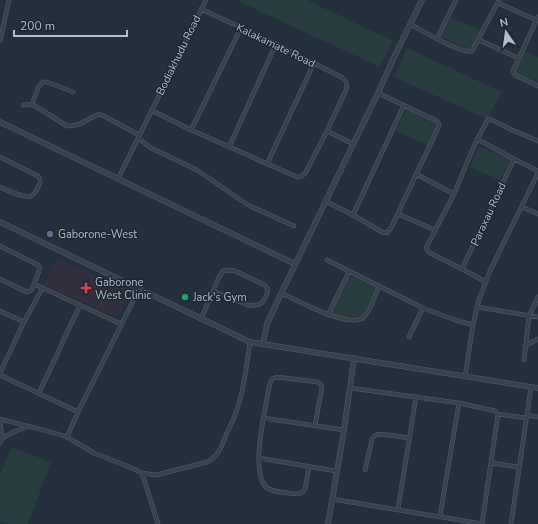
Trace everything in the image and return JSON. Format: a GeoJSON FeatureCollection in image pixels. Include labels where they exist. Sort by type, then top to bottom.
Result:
{"type":"FeatureCollection","features":[{"type":"Feature","properties":{"kind":"street"},"geometry":{"type":"LineString","coordinates":[[0,41],[2,23],[9,0]]}},
{"type":"Feature","properties":{"kind":"street","name":"Bodiakhudu Road"},"geometry":{"type":"LineString","coordinates":[[118,179],[206,0]]}},
{"type":"Feature","properties":{"kind":"street"},"geometry":{"type":"LineString","coordinates":[[263,344],[267,324],[281,293],[422,0]]}},
{"type":"Feature","properties":{"kind":"street"},"geometry":{"type":"LineString","coordinates":[[437,39],[456,0]]}},
{"type":"Feature","properties":{"kind":"street"},"geometry":{"type":"LineString","coordinates":[[410,24],[464,52],[472,52],[498,2],[537,19],[513,71],[514,74],[538,86]]}},
{"type":"Feature","properties":{"kind":"street","name":"Kalakamate Road"},"geometry":{"type":"LineString","coordinates":[[201,9],[276,44],[343,78],[346,81],[346,90],[327,131]]}},
{"type":"Feature","properties":{"kind":"street"},"geometry":{"type":"LineString","coordinates":[[191,130],[241,28]]}},
{"type":"Feature","properties":{"kind":"street"},"geometry":{"type":"LineString","coordinates":[[479,40],[518,58]]}},
{"type":"Feature","properties":{"kind":"street"},"geometry":{"type":"LineString","coordinates":[[229,146],[276,44]]}},
{"type":"Feature","properties":{"kind":"street"},"geometry":{"type":"LineString","coordinates":[[267,164],[314,63]]}},
{"type":"Feature","properties":{"kind":"street"},"geometry":{"type":"LineString","coordinates":[[32,104],[39,86],[43,82],[47,82],[73,92]]}},
{"type":"Feature","properties":{"kind":"street"},"geometry":{"type":"LineString","coordinates":[[326,201],[385,233],[389,231],[398,214],[439,124],[438,121],[378,93]]}},
{"type":"Feature","properties":{"kind":"street"},"geometry":{"type":"LineString","coordinates":[[23,105],[32,104],[67,126],[73,126],[99,114],[104,116],[139,136],[150,148],[197,170],[248,205],[294,226]]}},
{"type":"Feature","properties":{"kind":"street"},"geometry":{"type":"LineString","coordinates":[[353,215],[404,105]]}},
{"type":"Feature","properties":{"kind":"street"},"geometry":{"type":"LineString","coordinates":[[151,110],[191,130],[297,177],[301,177],[306,172],[327,131],[353,144]]}},
{"type":"Feature","properties":{"kind":"street"},"geometry":{"type":"LineString","coordinates":[[486,282],[430,253],[427,250],[427,246],[454,194],[477,139],[487,120],[489,119],[538,141]]}},
{"type":"Feature","properties":{"kind":"street"},"geometry":{"type":"LineString","coordinates":[[0,122],[295,264]]}},
{"type":"Feature","properties":{"kind":"street"},"geometry":{"type":"LineString","coordinates":[[465,377],[477,307],[486,282],[538,172],[477,139]]}},
{"type":"Feature","properties":{"kind":"street"},"geometry":{"type":"LineString","coordinates":[[0,157],[38,176],[41,179],[41,183],[30,197],[0,187]]}},
{"type":"Feature","properties":{"kind":"street","name":"Paraxau Road"},"geometry":{"type":"LineString","coordinates":[[462,269],[514,160]]}},
{"type":"Feature","properties":{"kind":"street"},"geometry":{"type":"LineString","coordinates":[[416,174],[454,194]]}},
{"type":"Feature","properties":{"kind":"street"},"geometry":{"type":"LineString","coordinates":[[522,207],[538,214]]}},
{"type":"Feature","properties":{"kind":"street"},"geometry":{"type":"LineString","coordinates":[[398,214],[435,230]]}},
{"type":"Feature","properties":{"kind":"street"},"geometry":{"type":"LineString","coordinates":[[0,222],[250,342],[538,388]]}},
{"type":"Feature","properties":{"kind":"street"},"geometry":{"type":"LineString","coordinates":[[0,246],[39,266],[40,268],[31,290],[27,292],[0,279]]}},
{"type":"Feature","properties":{"kind":"street"},"geometry":{"type":"LineString","coordinates":[[327,260],[423,308],[473,325]]}},
{"type":"Feature","properties":{"kind":"street"},"geometry":{"type":"LineString","coordinates":[[201,319],[213,291],[221,274],[227,270],[231,270],[265,285],[268,290],[263,303],[253,306],[213,291]]}},
{"type":"Feature","properties":{"kind":"street"},"geometry":{"type":"LineString","coordinates":[[328,315],[349,272]]}},
{"type":"Feature","properties":{"kind":"street"},"geometry":{"type":"LineString","coordinates":[[34,284],[42,289],[121,324]]}},
{"type":"Feature","properties":{"kind":"street"},"geometry":{"type":"LineString","coordinates":[[281,293],[328,315],[344,319],[359,320],[367,314],[379,286]]}},
{"type":"Feature","properties":{"kind":"street"},"geometry":{"type":"LineString","coordinates":[[42,289],[24,322],[0,374],[78,412]]}},
{"type":"Feature","properties":{"kind":"street"},"geometry":{"type":"LineString","coordinates":[[67,437],[139,289]]}},
{"type":"Feature","properties":{"kind":"street"},"geometry":{"type":"LineString","coordinates":[[524,360],[529,316],[538,297]]}},
{"type":"Feature","properties":{"kind":"street"},"geometry":{"type":"LineString","coordinates":[[39,393],[80,305]]}},
{"type":"Feature","properties":{"kind":"street"},"geometry":{"type":"LineString","coordinates":[[477,307],[538,317]]}},
{"type":"Feature","properties":{"kind":"street"},"geometry":{"type":"LineString","coordinates":[[409,337],[423,308]]}},
{"type":"Feature","properties":{"kind":"street"},"geometry":{"type":"LineString","coordinates":[[0,311],[24,322]]}},
{"type":"Feature","properties":{"kind":"street"},"geometry":{"type":"LineString","coordinates":[[525,346],[538,339]]}},
{"type":"Feature","properties":{"kind":"street"},"geometry":{"type":"LineString","coordinates":[[0,443],[2,438],[0,419],[67,437],[94,453],[142,473],[156,475],[207,462],[216,456],[221,447],[240,402],[250,342]]}},
{"type":"Feature","properties":{"kind":"street"},"geometry":{"type":"LineString","coordinates":[[328,524],[344,430],[354,358]]}},
{"type":"Feature","properties":{"kind":"street"},"geometry":{"type":"LineString","coordinates":[[309,467],[305,489],[300,494],[272,490],[266,487],[263,483],[259,458],[261,435],[272,379],[277,377],[317,382],[320,384],[322,388],[315,425]]}},
{"type":"Feature","properties":{"kind":"street"},"geometry":{"type":"LineString","coordinates":[[511,524],[531,387]]}},
{"type":"Feature","properties":{"kind":"street"},"geometry":{"type":"LineString","coordinates":[[350,388],[459,403],[495,411],[498,414],[538,417]]}},
{"type":"Feature","properties":{"kind":"street"},"geometry":{"type":"LineString","coordinates":[[398,509],[416,397]]}},
{"type":"Feature","properties":{"kind":"street"},"geometry":{"type":"LineString","coordinates":[[440,516],[459,403]]}},
{"type":"Feature","properties":{"kind":"street"},"geometry":{"type":"LineString","coordinates":[[332,498],[482,524],[498,414]]}},
{"type":"Feature","properties":{"kind":"street"},"geometry":{"type":"LineString","coordinates":[[264,418],[344,430]]}},
{"type":"Feature","properties":{"kind":"street"},"geometry":{"type":"LineString","coordinates":[[2,438],[28,427]]}},
{"type":"Feature","properties":{"kind":"street"},"geometry":{"type":"LineString","coordinates":[[365,470],[372,439],[375,436],[382,434],[409,438]]}},
{"type":"Feature","properties":{"kind":"street"},"geometry":{"type":"LineString","coordinates":[[259,458],[336,471]]}},
{"type":"Feature","properties":{"kind":"street"},"geometry":{"type":"LineString","coordinates":[[491,463],[519,467]]}},
{"type":"Feature","properties":{"kind":"street"},"geometry":{"type":"LineString","coordinates":[[142,473],[158,524]]}},
{"type":"Feature","properties":{"kind":"shaded area","name":"Gaborone West Clinic"},"geometry":{"type":"Polygon","coordinates":[[[57,258],[129,291],[120,313],[114,316],[44,285],[57,258]]]}},
{"type":"Feature","properties":{"kind":"green space"},"geometry":{"type":"Polygon","coordinates":[[[236,0],[307,0],[393,41],[380,67],[236,0]]]}},
{"type":"Feature","properties":{"kind":"green space"},"geometry":{"type":"Polygon","coordinates":[[[451,17],[481,31],[473,50],[441,37],[451,17]]]}},
{"type":"Feature","properties":{"kind":"green space"},"geometry":{"type":"Polygon","coordinates":[[[407,48],[502,92],[487,119],[394,77],[407,48]]]}},
{"type":"Feature","properties":{"kind":"green space"},"geometry":{"type":"Polygon","coordinates":[[[524,51],[538,57],[538,83],[516,73],[515,70],[524,51]]]}},
{"type":"Feature","properties":{"kind":"green space"},"geometry":{"type":"Polygon","coordinates":[[[406,109],[436,123],[428,145],[396,131],[406,109]]]}},
{"type":"Feature","properties":{"kind":"green space"},"geometry":{"type":"Polygon","coordinates":[[[481,147],[510,160],[500,180],[470,167],[478,148],[481,147]]]}},
{"type":"Feature","properties":{"kind":"green space"},"geometry":{"type":"Polygon","coordinates":[[[350,277],[354,277],[377,287],[365,313],[357,317],[343,317],[331,313],[350,277]]]}},
{"type":"Feature","properties":{"kind":"green space"},"geometry":{"type":"Polygon","coordinates":[[[11,447],[51,462],[28,524],[9,524],[0,521],[0,476],[11,447]]]}},
{"type":"Feature","properties":{"kind":"place","name":"Gaborone-West"},"geometry":{"type":"Point","coordinates":[50,234]}},
{"type":"Feature","properties":{"kind":"place","name":"Gaborone West Clinic"},"geometry":{"type":"Point","coordinates":[86,288]}},
{"type":"Feature","properties":{"kind":"place","name":"Jack's Gym"},"geometry":{"type":"Point","coordinates":[185,297]}}]}
